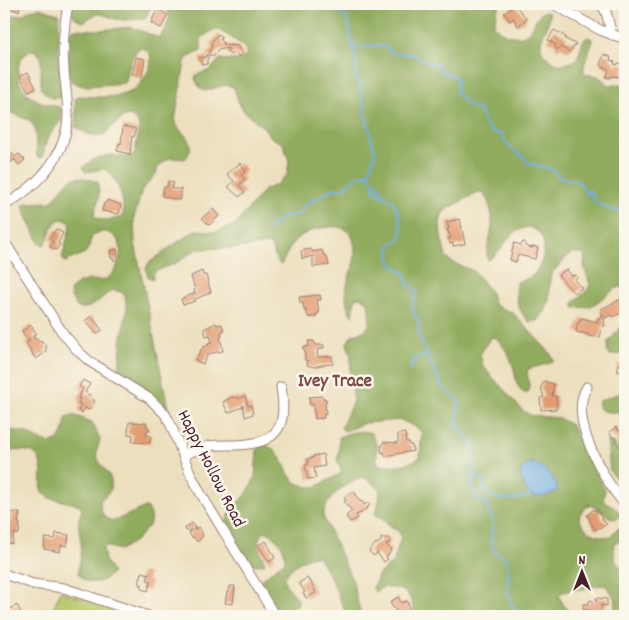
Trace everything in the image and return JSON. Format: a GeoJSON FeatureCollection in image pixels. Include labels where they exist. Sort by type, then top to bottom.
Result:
{"type":"FeatureCollection","features":[{"type":"Feature","properties":{"kind":"street"},"geometry":{"type":"LineString","coordinates":[[4,206],[41,178],[53,162],[64,138],[68,108],[63,51],[68,4]]}},
{"type":"Feature","properties":{"kind":"street"},"geometry":{"type":"LineString","coordinates":[[553,4],[580,20],[625,39]]}},
{"type":"Feature","properties":{"kind":"street"},"geometry":{"type":"LineString","coordinates":[[600,4],[606,12],[612,35]]}},
{"type":"Feature","properties":{"kind":"street","name":"Happy Hollow Road"},"geometry":{"type":"LineString","coordinates":[[4,240],[69,342],[89,361],[159,407],[170,423],[201,494],[275,616]]}},
{"type":"Feature","properties":{"kind":"street"},"geometry":{"type":"LineString","coordinates":[[183,455],[208,446],[247,445],[270,438],[283,419],[284,405],[281,387]]}},
{"type":"Feature","properties":{"kind":"street"},"geometry":{"type":"LineString","coordinates":[[587,387],[582,397],[581,405],[585,432],[606,481],[625,505]]}},
{"type":"Feature","properties":{"kind":"street"},"geometry":{"type":"LineString","coordinates":[[4,574],[41,586],[64,588],[148,616]]}},
{"type":"Feature","properties":{"kind":"green space"},"geometry":{"type":"Polygon","coordinates":[[[73,4],[152,4],[145,19],[125,20],[96,14],[83,22],[74,17],[72,12],[73,4]]]}},
{"type":"Feature","properties":{"kind":"green space"},"geometry":{"type":"Polygon","coordinates":[[[163,4],[500,4],[494,25],[505,34],[514,36],[528,33],[541,13],[549,12],[548,24],[541,41],[541,47],[543,53],[549,59],[559,64],[574,61],[584,40],[587,37],[591,38],[593,41],[584,65],[584,74],[598,76],[609,85],[625,84],[625,287],[617,288],[591,306],[575,308],[573,303],[590,285],[584,266],[585,256],[581,253],[571,253],[551,274],[549,298],[543,315],[538,321],[529,322],[518,304],[516,294],[517,282],[532,276],[541,264],[544,248],[540,235],[528,227],[520,229],[488,260],[487,249],[492,227],[491,212],[486,197],[483,193],[478,192],[446,210],[442,214],[440,223],[446,257],[453,263],[474,271],[491,293],[496,306],[513,313],[550,353],[554,360],[550,363],[528,369],[529,391],[525,394],[518,386],[509,356],[495,337],[490,338],[480,355],[483,365],[488,372],[522,410],[530,415],[559,418],[572,426],[586,450],[605,490],[603,500],[619,511],[620,516],[616,519],[611,518],[591,505],[586,506],[579,519],[587,530],[604,537],[609,537],[616,530],[625,526],[625,538],[614,543],[614,555],[618,564],[625,569],[625,616],[613,616],[616,600],[607,586],[600,585],[560,594],[559,597],[565,607],[575,616],[476,616],[475,614],[469,614],[467,616],[413,616],[413,606],[405,592],[383,587],[375,592],[373,588],[379,574],[394,561],[401,537],[399,532],[375,514],[380,489],[362,477],[349,483],[337,492],[328,503],[323,516],[353,582],[361,616],[347,616],[331,578],[318,556],[313,556],[299,563],[284,577],[286,585],[298,599],[298,604],[285,612],[276,612],[258,582],[285,561],[281,544],[268,532],[263,533],[258,545],[265,564],[255,565],[241,555],[225,524],[232,509],[246,495],[255,478],[257,449],[259,445],[268,447],[280,456],[290,477],[295,482],[312,487],[320,485],[342,473],[337,460],[339,437],[359,431],[371,433],[377,446],[377,461],[380,465],[396,465],[406,464],[420,457],[422,432],[400,420],[364,423],[345,431],[341,428],[353,401],[350,377],[351,357],[347,343],[352,335],[366,330],[370,322],[368,302],[360,297],[355,298],[353,317],[348,308],[346,298],[347,287],[354,262],[355,248],[352,236],[343,228],[324,228],[303,234],[292,244],[281,265],[277,261],[271,246],[267,244],[238,248],[197,249],[176,263],[156,271],[153,274],[153,279],[148,277],[146,268],[149,263],[176,243],[196,230],[216,232],[234,225],[264,190],[277,184],[287,175],[289,161],[284,146],[281,142],[272,138],[263,127],[243,110],[234,87],[225,85],[205,91],[200,88],[195,79],[196,75],[210,70],[220,59],[237,60],[246,56],[246,51],[242,46],[218,30],[215,29],[201,38],[201,51],[187,58],[185,62],[175,120],[176,125],[189,141],[189,152],[185,159],[169,158],[158,167],[156,174],[142,190],[134,218],[135,243],[169,412],[123,378],[119,370],[122,335],[127,310],[125,296],[122,292],[112,290],[88,307],[78,308],[74,303],[70,291],[75,285],[88,280],[104,280],[114,272],[119,259],[119,242],[111,233],[98,233],[92,236],[85,253],[65,262],[62,258],[71,224],[60,219],[54,225],[44,245],[40,244],[23,205],[27,203],[51,202],[70,180],[80,178],[98,182],[99,197],[94,216],[104,220],[122,217],[122,198],[113,177],[104,169],[85,172],[83,168],[91,161],[103,156],[126,157],[135,154],[139,125],[130,116],[125,117],[102,135],[91,135],[76,127],[75,98],[79,96],[111,97],[130,92],[135,89],[145,76],[151,62],[147,51],[140,48],[132,59],[125,83],[80,85],[71,81],[68,70],[69,35],[75,29],[98,30],[132,27],[159,38],[165,30],[170,16],[163,4]]]}},
{"type":"Feature","properties":{"kind":"green space"},"geometry":{"type":"Polygon","coordinates":[[[39,8],[59,14],[58,62],[63,82],[61,98],[51,98],[41,89],[41,57],[35,50],[23,56],[18,68],[18,75],[23,88],[35,99],[60,107],[62,111],[61,120],[47,139],[42,158],[37,157],[35,129],[31,121],[4,110],[4,16],[22,15],[30,10],[39,8]]]}},
{"type":"Feature","properties":{"kind":"green space"},"geometry":{"type":"Polygon","coordinates":[[[625,322],[625,354],[610,355],[607,352],[608,342],[625,322]]]}},
{"type":"Feature","properties":{"kind":"green space"},"geometry":{"type":"Polygon","coordinates":[[[625,391],[625,413],[606,412],[598,406],[599,401],[625,391]]]}},
{"type":"Feature","properties":{"kind":"green space"},"geometry":{"type":"Polygon","coordinates":[[[73,415],[92,422],[100,439],[97,449],[98,460],[110,476],[111,481],[109,492],[100,501],[105,517],[114,521],[147,507],[151,517],[149,526],[135,541],[120,550],[106,546],[103,549],[105,560],[112,573],[99,582],[90,582],[78,573],[81,556],[79,522],[82,510],[80,505],[50,498],[42,492],[40,462],[34,453],[28,451],[4,451],[4,430],[25,432],[44,441],[52,442],[60,438],[66,418],[73,415]]]}},
{"type":"Feature","properties":{"kind":"green space"},"geometry":{"type":"Polygon","coordinates":[[[607,441],[616,445],[625,457],[625,490],[610,471],[607,441]]]}},
{"type":"Feature","properties":{"kind":"green space"},"geometry":{"type":"Polygon","coordinates":[[[60,591],[126,613],[125,616],[51,616],[60,591]]]}},
{"type":"Feature","properties":{"kind":"water"},"geometry":{"type":"Polygon","coordinates":[[[531,463],[540,466],[549,473],[555,482],[557,491],[537,497],[529,493],[520,474],[522,468],[531,463]]]}},
{"type":"Feature","properties":{"kind":"building"},"geometry":{"type":"Polygon","coordinates":[[[8,4],[20,4],[19,11],[7,8],[8,4]]]}},
{"type":"Feature","properties":{"kind":"building"},"geometry":{"type":"Polygon","coordinates":[[[515,5],[527,19],[518,26],[513,18],[510,21],[504,13],[515,5]]]}},
{"type":"Feature","properties":{"kind":"building"},"geometry":{"type":"Polygon","coordinates":[[[157,9],[168,15],[161,28],[151,23],[157,9]]]}},
{"type":"Feature","properties":{"kind":"building"},"geometry":{"type":"Polygon","coordinates":[[[554,30],[566,37],[565,39],[576,44],[569,52],[561,47],[557,50],[556,45],[548,40],[554,30]]]}},
{"type":"Feature","properties":{"kind":"building"},"geometry":{"type":"Polygon","coordinates":[[[218,34],[222,37],[220,39],[224,45],[238,46],[243,53],[240,57],[234,52],[231,55],[227,52],[228,48],[218,50],[213,57],[210,54],[207,64],[202,65],[199,58],[206,57],[212,47],[211,43],[218,34]]]}},
{"type":"Feature","properties":{"kind":"building"},"geometry":{"type":"Polygon","coordinates":[[[604,54],[611,57],[610,60],[615,62],[614,64],[625,65],[622,77],[606,77],[609,70],[600,65],[604,54]]]}},
{"type":"Feature","properties":{"kind":"building"},"geometry":{"type":"Polygon","coordinates":[[[136,57],[145,59],[142,77],[132,75],[136,57]]]}},
{"type":"Feature","properties":{"kind":"building"},"geometry":{"type":"Polygon","coordinates":[[[28,72],[36,88],[28,91],[20,76],[28,72]]]}},
{"type":"Feature","properties":{"kind":"building"},"geometry":{"type":"Polygon","coordinates":[[[123,126],[136,129],[134,137],[132,136],[130,154],[117,151],[119,143],[121,144],[123,126]]]}},
{"type":"Feature","properties":{"kind":"building"},"geometry":{"type":"Polygon","coordinates":[[[12,153],[15,157],[19,154],[25,160],[19,165],[14,159],[6,166],[4,173],[4,157],[6,158],[12,153]]]}},
{"type":"Feature","properties":{"kind":"building"},"geometry":{"type":"Polygon","coordinates":[[[240,163],[246,171],[241,175],[245,180],[239,185],[245,192],[239,197],[228,187],[234,181],[227,174],[240,163]]]}},
{"type":"Feature","properties":{"kind":"building"},"geometry":{"type":"Polygon","coordinates":[[[168,181],[174,183],[172,189],[181,189],[181,199],[162,196],[168,181]]]}},
{"type":"Feature","properties":{"kind":"building"},"geometry":{"type":"Polygon","coordinates":[[[107,200],[121,205],[119,214],[102,211],[107,200]]]}},
{"type":"Feature","properties":{"kind":"building"},"geometry":{"type":"Polygon","coordinates":[[[213,209],[219,216],[209,225],[202,218],[213,209]]]}},
{"type":"Feature","properties":{"kind":"building"},"geometry":{"type":"Polygon","coordinates":[[[460,219],[465,244],[453,246],[453,243],[450,244],[449,238],[451,237],[447,230],[449,229],[447,222],[460,219]]]}},
{"type":"Feature","properties":{"kind":"building"},"geometry":{"type":"Polygon","coordinates":[[[56,229],[63,233],[56,250],[50,247],[53,241],[50,239],[56,229]]]}},
{"type":"Feature","properties":{"kind":"building"},"geometry":{"type":"Polygon","coordinates":[[[525,242],[525,246],[538,248],[535,259],[518,255],[516,262],[510,260],[514,243],[521,245],[525,242]]]}},
{"type":"Feature","properties":{"kind":"building"},"geometry":{"type":"Polygon","coordinates":[[[117,249],[117,260],[113,260],[110,251],[117,249]]]}},
{"type":"Feature","properties":{"kind":"building"},"geometry":{"type":"Polygon","coordinates":[[[310,249],[313,252],[322,250],[323,254],[327,257],[329,265],[313,267],[313,256],[302,259],[301,251],[310,249]]]}},
{"type":"Feature","properties":{"kind":"building"},"geometry":{"type":"Polygon","coordinates":[[[567,269],[571,276],[576,275],[578,277],[574,280],[582,288],[574,293],[558,275],[567,269]]]}},
{"type":"Feature","properties":{"kind":"building"},"geometry":{"type":"Polygon","coordinates":[[[202,271],[203,275],[206,275],[211,292],[183,305],[181,299],[195,293],[191,276],[202,271]]]}},
{"type":"Feature","properties":{"kind":"building"},"geometry":{"type":"Polygon","coordinates":[[[320,295],[321,300],[317,300],[319,313],[316,314],[316,317],[308,317],[303,303],[300,303],[299,297],[320,295]]]}},
{"type":"Feature","properties":{"kind":"building"},"geometry":{"type":"Polygon","coordinates":[[[621,299],[625,311],[613,317],[612,315],[604,318],[605,326],[603,326],[600,337],[576,332],[581,318],[598,322],[598,318],[604,315],[601,315],[601,309],[621,299]]]}},
{"type":"Feature","properties":{"kind":"building"},"geometry":{"type":"Polygon","coordinates":[[[91,316],[102,330],[97,334],[85,321],[91,316]]]}},
{"type":"Feature","properties":{"kind":"building"},"geometry":{"type":"Polygon","coordinates":[[[216,323],[217,325],[222,324],[224,331],[221,332],[222,336],[220,336],[223,351],[208,354],[203,364],[195,360],[203,347],[212,342],[210,335],[206,336],[204,329],[216,323]]]}},
{"type":"Feature","properties":{"kind":"building"},"geometry":{"type":"Polygon","coordinates":[[[31,325],[36,333],[33,336],[35,339],[41,340],[47,348],[46,352],[36,359],[26,343],[30,340],[28,338],[27,340],[22,331],[31,325]]]}},
{"type":"Feature","properties":{"kind":"building"},"geometry":{"type":"Polygon","coordinates":[[[308,341],[314,341],[316,345],[324,345],[324,348],[317,350],[318,357],[332,356],[333,364],[314,367],[307,365],[308,361],[305,360],[305,351],[302,348],[309,346],[308,341]]]}},
{"type":"Feature","properties":{"kind":"building"},"geometry":{"type":"Polygon","coordinates":[[[625,363],[625,379],[623,380],[622,371],[618,372],[617,365],[625,363]]]}},
{"type":"Feature","properties":{"kind":"building"},"geometry":{"type":"Polygon","coordinates":[[[83,380],[90,384],[85,392],[95,401],[89,410],[85,408],[82,413],[78,410],[81,405],[78,403],[80,399],[78,398],[83,389],[79,386],[83,380]]]}},
{"type":"Feature","properties":{"kind":"building"},"geometry":{"type":"Polygon","coordinates":[[[544,381],[554,384],[552,396],[556,396],[557,409],[541,410],[540,398],[544,397],[541,388],[544,381]]]}},
{"type":"Feature","properties":{"kind":"building"},"geometry":{"type":"Polygon","coordinates":[[[245,396],[248,406],[251,405],[253,414],[245,417],[243,405],[228,413],[223,402],[232,397],[238,397],[239,399],[245,396]]]}},
{"type":"Feature","properties":{"kind":"building"},"geometry":{"type":"Polygon","coordinates":[[[322,396],[322,398],[327,400],[325,404],[326,414],[323,415],[324,418],[315,419],[313,404],[310,405],[309,397],[322,396]]]}},
{"type":"Feature","properties":{"kind":"building"},"geometry":{"type":"Polygon","coordinates":[[[129,422],[147,423],[146,427],[149,427],[149,431],[146,431],[146,435],[151,436],[150,443],[132,442],[133,435],[128,434],[129,422]]]}},
{"type":"Feature","properties":{"kind":"building"},"geometry":{"type":"Polygon","coordinates":[[[616,427],[619,431],[623,430],[625,433],[623,435],[625,437],[625,449],[623,451],[615,441],[617,440],[615,437],[613,438],[609,432],[616,427]]]}},
{"type":"Feature","properties":{"kind":"building"},"geometry":{"type":"Polygon","coordinates":[[[405,433],[406,442],[412,445],[413,451],[385,456],[384,452],[382,453],[381,446],[383,442],[398,443],[398,434],[405,433]]]}},
{"type":"Feature","properties":{"kind":"building"},"geometry":{"type":"Polygon","coordinates":[[[323,454],[325,466],[314,468],[316,478],[308,479],[305,465],[308,465],[308,458],[323,454]]]}},
{"type":"Feature","properties":{"kind":"building"},"geometry":{"type":"Polygon","coordinates":[[[354,491],[360,502],[362,501],[364,505],[368,502],[370,505],[363,512],[356,515],[358,518],[350,522],[346,516],[352,511],[344,502],[346,501],[344,497],[354,491]]]}},
{"type":"Feature","properties":{"kind":"building"},"geometry":{"type":"Polygon","coordinates":[[[594,509],[595,511],[598,509],[602,519],[607,524],[595,530],[587,515],[594,509]]]}},
{"type":"Feature","properties":{"kind":"building"},"geometry":{"type":"Polygon","coordinates":[[[12,512],[20,513],[18,523],[20,523],[19,534],[14,534],[12,544],[4,542],[4,529],[9,530],[12,512]]]}},
{"type":"Feature","properties":{"kind":"building"},"geometry":{"type":"Polygon","coordinates":[[[192,523],[195,528],[193,530],[199,527],[203,536],[197,542],[189,533],[191,530],[186,531],[185,528],[192,523]]]}},
{"type":"Feature","properties":{"kind":"building"},"geometry":{"type":"Polygon","coordinates":[[[56,533],[69,535],[67,546],[61,545],[60,552],[44,549],[45,538],[55,539],[56,533]]]}},
{"type":"Feature","properties":{"kind":"building"},"geometry":{"type":"Polygon","coordinates":[[[381,538],[390,538],[390,543],[386,544],[392,550],[386,557],[388,559],[384,562],[377,553],[374,556],[369,551],[376,543],[381,541],[381,538]]]}},
{"type":"Feature","properties":{"kind":"building"},"geometry":{"type":"Polygon","coordinates":[[[266,541],[275,558],[269,562],[258,545],[266,541]]]}},
{"type":"Feature","properties":{"kind":"building"},"geometry":{"type":"Polygon","coordinates":[[[142,572],[149,574],[147,580],[151,581],[148,591],[141,589],[142,584],[139,584],[142,572]]]}},
{"type":"Feature","properties":{"kind":"building"},"geometry":{"type":"Polygon","coordinates":[[[307,578],[310,580],[316,593],[306,598],[303,593],[305,592],[299,583],[307,578]]]}},
{"type":"Feature","properties":{"kind":"building"},"geometry":{"type":"Polygon","coordinates":[[[230,586],[235,586],[233,604],[225,603],[230,586]]]}},
{"type":"Feature","properties":{"kind":"building"},"geometry":{"type":"Polygon","coordinates":[[[398,597],[401,603],[407,601],[410,616],[394,616],[397,615],[396,610],[390,602],[398,597]]]}},
{"type":"Feature","properties":{"kind":"building"},"geometry":{"type":"Polygon","coordinates":[[[596,598],[607,599],[607,606],[601,605],[603,616],[588,616],[588,610],[583,610],[583,604],[588,604],[590,600],[596,602],[596,598]]]}},
{"type":"Feature","properties":{"kind":"building"},"geometry":{"type":"Polygon","coordinates":[[[17,605],[23,616],[5,616],[7,615],[5,612],[17,605]]]}},
{"type":"Feature","properties":{"kind":"waterway"},"geometry":{"type":"LineString","coordinates":[[325,4],[347,18],[357,65],[355,79],[359,85],[375,154],[368,176],[380,188],[383,195]]}},
{"type":"Feature","properties":{"kind":"waterway"},"geometry":{"type":"LineString","coordinates":[[354,46],[366,48],[376,45],[386,47],[393,53],[412,54],[430,64],[438,64],[441,71],[455,76],[457,83],[456,93],[469,106],[479,109],[489,129],[501,134],[510,148],[525,158],[527,163],[551,169],[560,177],[580,182],[586,194],[588,195],[589,191],[591,191],[595,202],[611,210],[625,211]]}},
{"type":"Feature","properties":{"kind":"waterway"},"geometry":{"type":"LineString","coordinates":[[268,230],[284,216],[297,215],[309,201],[319,198],[329,190],[344,188],[356,177],[368,173]]}},
{"type":"Feature","properties":{"kind":"waterway"},"geometry":{"type":"LineString","coordinates":[[374,184],[374,191],[392,201],[398,212],[401,235],[390,246],[390,261],[406,275],[407,284],[417,292],[412,306],[419,323],[418,332],[426,353],[441,385],[459,402],[456,425],[467,437],[474,452],[475,480],[470,485],[475,490],[475,498],[487,504],[492,519],[491,536],[493,549],[497,554],[506,558],[509,577],[507,589],[512,607],[517,610],[520,616]]}},
{"type":"Feature","properties":{"kind":"waterway"},"geometry":{"type":"LineString","coordinates":[[410,370],[415,358],[424,356],[426,353]]}},
{"type":"Feature","properties":{"kind":"waterway"},"geometry":{"type":"LineString","coordinates":[[473,476],[483,479],[484,492],[496,497],[512,500],[530,495]]}},
{"type":"Feature","properties":{"kind":"district","name":"Ivey Trace"},"geometry":{"type":"Point","coordinates":[335,382]}}]}
